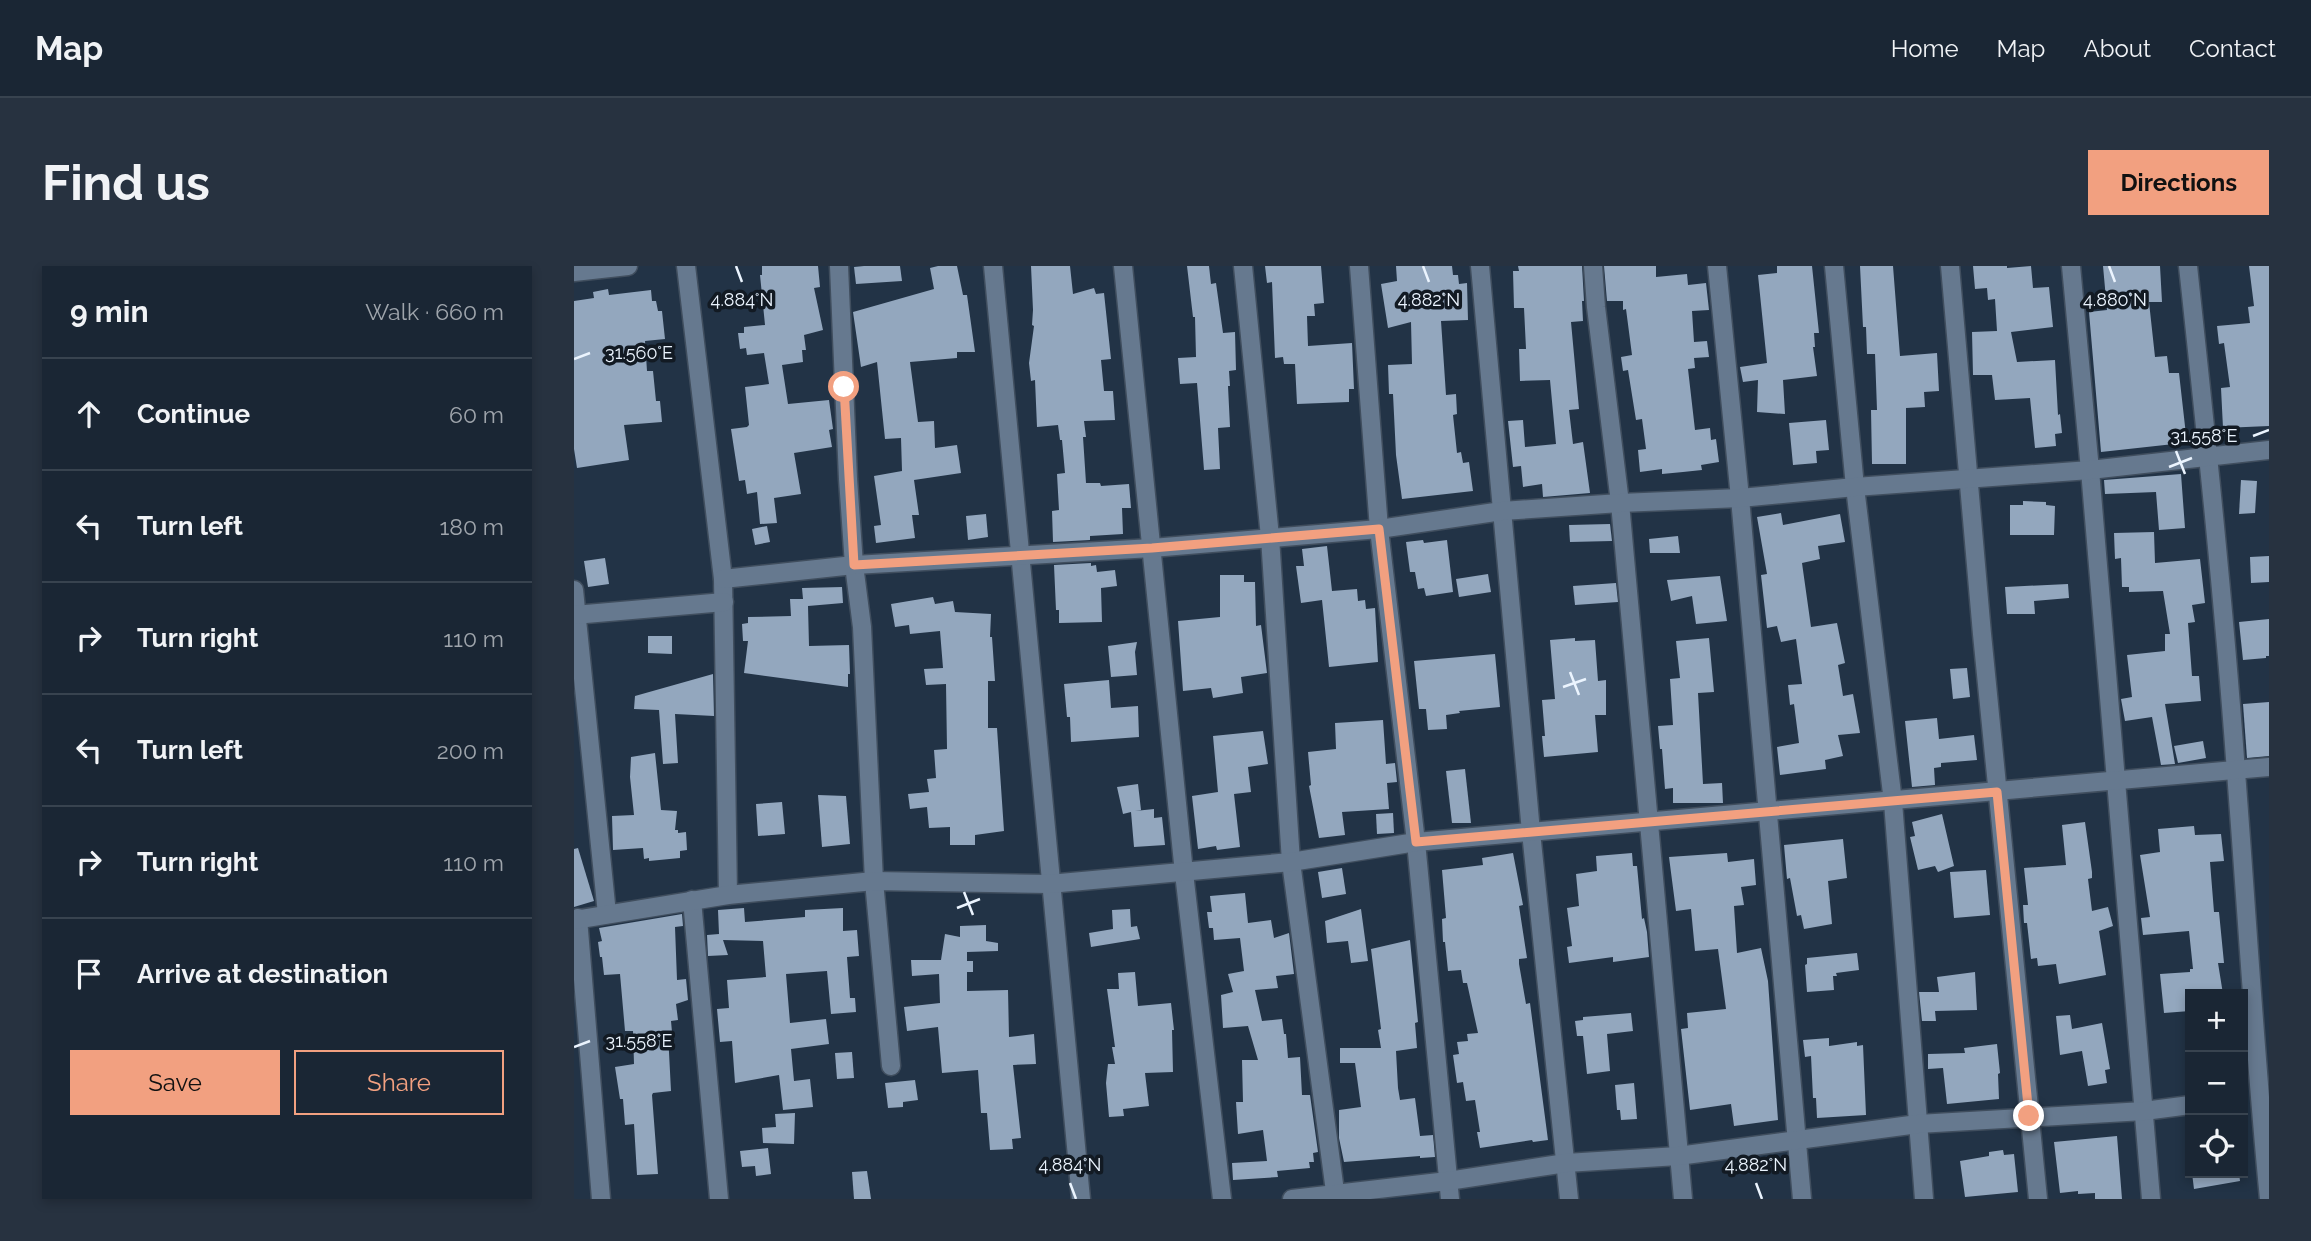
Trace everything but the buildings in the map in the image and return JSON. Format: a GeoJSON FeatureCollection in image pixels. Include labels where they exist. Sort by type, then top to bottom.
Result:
{"type":"FeatureCollection","features":[{"type":"Feature","properties":{"kind":"street"},"geometry":{"type":"LineString","coordinates":[[574,272],[628,266]]}},
{"type":"Feature","properties":{"kind":"street"},"geometry":{"type":"LineString","coordinates":[[686,266],[723,579],[728,895]]}},
{"type":"Feature","properties":{"kind":"street"},"geometry":{"type":"LineString","coordinates":[[839,266],[854,565],[862,627],[874,881],[891,1066]]}},
{"type":"Feature","properties":{"kind":"street"},"geometry":{"type":"LineString","coordinates":[[993,266],[1049,884],[1081,1199]]}},
{"type":"Feature","properties":{"kind":"street"},"geometry":{"type":"LineString","coordinates":[[1123,266],[1184,873],[1222,1199]]}},
{"type":"Feature","properties":{"kind":"street"},"geometry":{"type":"LineString","coordinates":[[1243,266],[1270,537],[1291,862],[1336,1196]]}},
{"type":"Feature","properties":{"kind":"street"},"geometry":{"type":"LineString","coordinates":[[1359,266],[1379,529],[1416,842],[1449,1190]]}},
{"type":"Feature","properties":{"kind":"street"},"geometry":{"type":"LineString","coordinates":[[1480,266],[1531,832],[1569,1199]]}},
{"type":"Feature","properties":{"kind":"street"},"geometry":{"type":"LineString","coordinates":[[1594,266],[1596,307],[1620,503],[1683,1199]]}},
{"type":"Feature","properties":{"kind":"street"},"geometry":{"type":"LineString","coordinates":[[1717,266],[1802,1199]]}},
{"type":"Feature","properties":{"kind":"street"},"geometry":{"type":"LineString","coordinates":[[1833,266],[1855,487],[1893,802],[1924,1199]]}},
{"type":"Feature","properties":{"kind":"street"},"geometry":{"type":"LineString","coordinates":[[1950,266],[1997,792],[2038,1199]]}},
{"type":"Feature","properties":{"kind":"street"},"geometry":{"type":"LineString","coordinates":[[2071,266],[2151,1199]]}},
{"type":"Feature","properties":{"kind":"street"},"geometry":{"type":"LineString","coordinates":[[2188,266],[2209,457],[2236,770],[2257,1097],[2269,1199]]}},
{"type":"Feature","properties":{"kind":"street"},"geometry":{"type":"LineString","coordinates":[[723,579],[854,565],[1152,548],[1379,529],[1502,511],[1740,498],[2090,470],[2269,450]]}},
{"type":"Feature","properties":{"kind":"street"},"geometry":{"type":"LineString","coordinates":[[574,590],[607,914]]}},
{"type":"Feature","properties":{"kind":"street"},"geometry":{"type":"LineString","coordinates":[[575,614],[724,601]]}},
{"type":"Feature","properties":{"kind":"street"},"geometry":{"type":"LineString","coordinates":[[601,1199],[576,919],[728,895],[874,881],[1049,884],[1184,873],[1291,862],[1416,842],[2269,767]]}},
{"type":"Feature","properties":{"kind":"street"},"geometry":{"type":"LineString","coordinates":[[692,900],[719,1199]]}},
{"type":"Feature","properties":{"kind":"street"},"geometry":{"type":"LineString","coordinates":[[1292,1199],[1449,1190],[1566,1163],[1678,1156],[1918,1124],[2144,1111],[2185,1106]]}},
{"type":"Feature","properties":{"kind":"route"},"geometry":{"type":"LineString","coordinates":[[844,387],[854,565],[1152,548],[1379,529],[1416,842],[1997,792],[2029,1116]]}}]}
